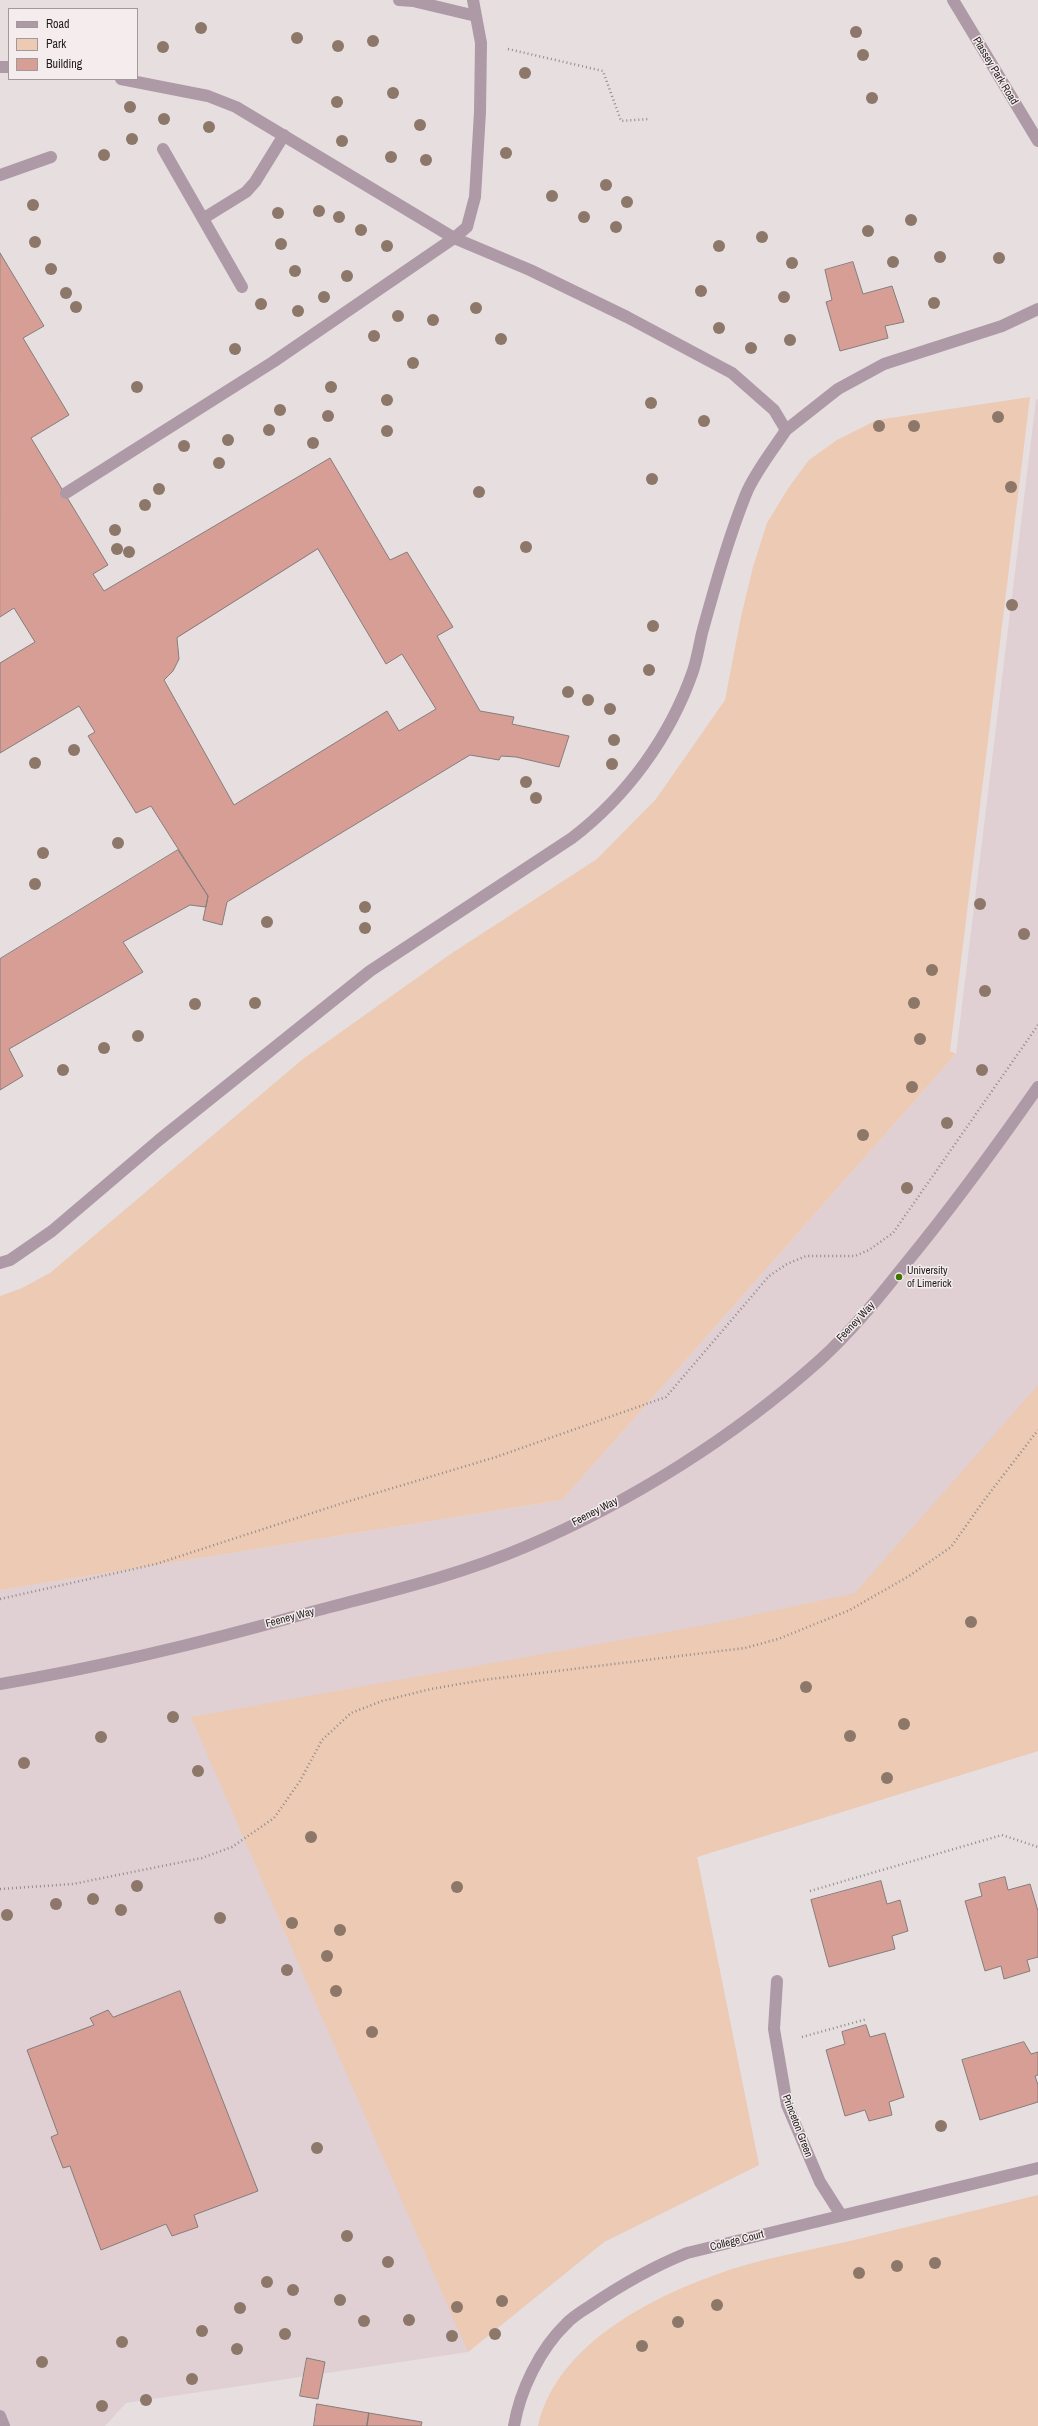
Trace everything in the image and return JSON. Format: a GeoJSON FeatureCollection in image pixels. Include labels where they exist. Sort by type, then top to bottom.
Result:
{"type":"FeatureCollection","features":[{"type":"Feature","properties":{"kind":"street"},"geometry":{"type":"LineString","coordinates":[[399,0],[412,0],[476,16]]}},
{"type":"Feature","properties":{"kind":"street"},"geometry":{"type":"LineString","coordinates":[[66,493],[273,362],[454,238],[467,227],[475,197],[480,112],[481,43],[473,0]]}},
{"type":"Feature","properties":{"kind":"street","name":"Plassey Park Road"},"geometry":{"type":"LineString","coordinates":[[953,0],[1038,141]]}},
{"type":"Feature","properties":{"kind":"street"},"geometry":{"type":"LineString","coordinates":[[126,80],[208,96],[236,107],[454,238],[530,270],[627,317],[732,373],[774,410],[786,430]]}},
{"type":"Feature","properties":{"kind":"street"},"geometry":{"type":"LineString","coordinates":[[204,218],[246,192],[255,182],[284,135]]}},
{"type":"Feature","properties":{"kind":"street"},"geometry":{"type":"LineString","coordinates":[[163,149],[204,218],[242,287]]}},
{"type":"Feature","properties":{"kind":"street"},"geometry":{"type":"LineString","coordinates":[[0,175],[52,157]]}},
{"type":"Feature","properties":{"kind":"street"},"geometry":{"type":"LineString","coordinates":[[0,1263],[10,1260],[52,1231],[159,1140],[370,971],[572,838],[612,803],[654,750],[681,702],[693,670],[726,549],[746,492],[786,430],[838,388],[884,364],[1002,326],[1038,309]]}},
{"type":"Feature","properties":{"kind":"street","name":"Feeney Way"},"geometry":{"type":"LineString","coordinates":[[0,1684],[230,1635],[437,1577],[525,1547],[604,1508],[679,1466],[752,1415],[820,1360],[871,1308],[953,1204],[1038,1087]]}},
{"type":"Feature","properties":{"kind":"street","name":"Princeton Green"},"geometry":{"type":"LineString","coordinates":[[777,1982],[774,2029],[786,2105],[820,2182],[841,2215]]}},
{"type":"Feature","properties":{"kind":"street","name":"College Court"},"geometry":{"type":"LineString","coordinates":[[514,2426],[532,2374],[547,2346],[566,2323],[619,2286],[657,2265],[687,2253],[1038,2168]]}},
{"type":"Feature","properties":{"kind":"street"},"geometry":{"type":"LineString","coordinates":[[0,2416],[4,2426]]}},
{"type":"Feature","properties":{"kind":"path"},"geometry":{"type":"LineString","coordinates":[[481,43],[603,71],[621,121],[649,119]]}},
{"type":"Feature","properties":{"kind":"path"},"geometry":{"type":"LineString","coordinates":[[0,1599],[156,1564],[343,1503],[496,1457],[666,1397],[769,1276],[786,1264],[806,1256],[855,1256],[869,1250],[893,1233],[1038,1025]]}},
{"type":"Feature","properties":{"kind":"path"},"geometry":{"type":"LineString","coordinates":[[0,1889],[72,1884],[202,1858],[232,1847],[274,1818],[300,1781],[322,1740],[351,1713],[382,1701],[431,1688],[483,1680],[745,1648],[778,1639],[850,1610],[909,1576],[952,1547],[985,1499],[1038,1430]]}},
{"type":"Feature","properties":{"kind":"path"},"geometry":{"type":"LineString","coordinates":[[810,1891],[1002,1835],[1038,1847]]}},
{"type":"Feature","properties":{"kind":"path"},"geometry":{"type":"LineString","coordinates":[[776,2045],[867,2019]]}},
{"type":"Feature","properties":{"kind":"shaded area","name":"University of Limerick"},"geometry":{"type":"Polygon","coordinates":[[[1038,399],[1038,1751],[697,1857],[759,2165],[604,2242],[468,2352],[126,2403],[105,2426],[0,2426],[0,1590],[562,1500],[956,1054],[1036,400],[1038,399]]]}},
{"type":"Feature","properties":{"kind":"green space"},"geometry":{"type":"Polygon","coordinates":[[[1030,397],[950,1051],[956,1054],[562,1500],[0,1590],[0,1296],[22,1288],[50,1273],[303,1059],[452,953],[597,859],[656,799],[725,700],[741,617],[753,567],[767,523],[789,487],[809,460],[837,440],[877,420],[1030,397]]]}},
{"type":"Feature","properties":{"kind":"green space"},"geometry":{"type":"Polygon","coordinates":[[[1038,1385],[1038,1751],[697,1857],[759,2165],[604,2242],[468,2352],[191,1717],[711,1624],[855,1593],[1038,1385]]]}},
{"type":"Feature","properties":{"kind":"green space"},"geometry":{"type":"Polygon","coordinates":[[[1038,2195],[1038,2426],[538,2426],[549,2396],[566,2370],[588,2346],[614,2325],[673,2292],[703,2279],[748,2264],[1038,2195]]]}},
{"type":"Feature","properties":{"kind":"building"},"geometry":{"type":"Polygon","coordinates":[[[0,253],[44,326],[23,338],[69,415],[31,438],[108,565],[93,574],[104,591],[330,458],[390,560],[407,552],[453,627],[437,636],[480,711],[514,717],[512,724],[569,736],[559,767],[516,757],[501,756],[499,760],[470,755],[227,902],[222,925],[203,920],[208,896],[151,806],[136,813],[88,736],[95,732],[79,706],[0,753],[0,663],[35,642],[14,608],[0,617],[0,253]],[[318,549],[177,638],[179,659],[173,671],[164,680],[234,805],[387,711],[399,731],[436,709],[402,654],[386,664],[318,549]]]}},
{"type":"Feature","properties":{"kind":"building"},"geometry":{"type":"Polygon","coordinates":[[[853,262],[863,294],[892,286],[904,322],[885,326],[888,338],[840,351],[826,302],[832,300],[825,270],[853,262]]]}},
{"type":"Feature","properties":{"kind":"building"},"geometry":{"type":"Polygon","coordinates":[[[178,850],[208,896],[206,907],[190,905],[123,942],[143,972],[9,1049],[23,1076],[0,1090],[0,959],[178,850]]]}},
{"type":"Feature","properties":{"kind":"building"},"geometry":{"type":"Polygon","coordinates":[[[1005,1877],[1008,1890],[1030,1884],[1038,1911],[1038,1957],[1027,1960],[1030,1971],[1004,1979],[1001,1966],[985,1971],[965,1901],[982,1896],[979,1884],[1005,1877]]]}},
{"type":"Feature","properties":{"kind":"building"},"geometry":{"type":"Polygon","coordinates":[[[881,1881],[887,1904],[900,1900],[908,1931],[892,1936],[895,1949],[829,1967],[811,1900],[881,1881]]]}},
{"type":"Feature","properties":{"kind":"building"},"geometry":{"type":"Polygon","coordinates":[[[180,1991],[258,2191],[194,2215],[198,2227],[172,2236],[166,2224],[101,2250],[70,2166],[63,2168],[51,2137],[58,2134],[27,2050],[94,2025],[90,2018],[108,2010],[113,2017],[180,1991]]]}},
{"type":"Feature","properties":{"kind":"building"},"geometry":{"type":"Polygon","coordinates":[[[866,2025],[870,2037],[885,2033],[904,2097],[889,2102],[892,2115],[869,2121],[865,2110],[845,2116],[826,2050],[845,2044],[842,2032],[866,2025]]]}},
{"type":"Feature","properties":{"kind":"building"},"geometry":{"type":"Polygon","coordinates":[[[1024,2042],[1031,2054],[1038,2052],[1038,2075],[1035,2076],[1038,2085],[1038,2102],[980,2120],[962,2060],[1024,2042]]]}},
{"type":"Feature","properties":{"kind":"building"},"geometry":{"type":"Polygon","coordinates":[[[307,2358],[325,2362],[318,2399],[300,2396],[307,2358]]]}},
{"type":"Feature","properties":{"kind":"building"},"geometry":{"type":"Polygon","coordinates":[[[317,2404],[369,2413],[367,2426],[314,2426],[317,2404]]]}},
{"type":"Feature","properties":{"kind":"building"},"geometry":{"type":"Polygon","coordinates":[[[369,2413],[422,2422],[421,2426],[367,2426],[369,2413]]]}},
{"type":"Feature","properties":{"kind":"place","name":"University of Limerick"},"geometry":{"type":"Point","coordinates":[899,1277]}}]}
